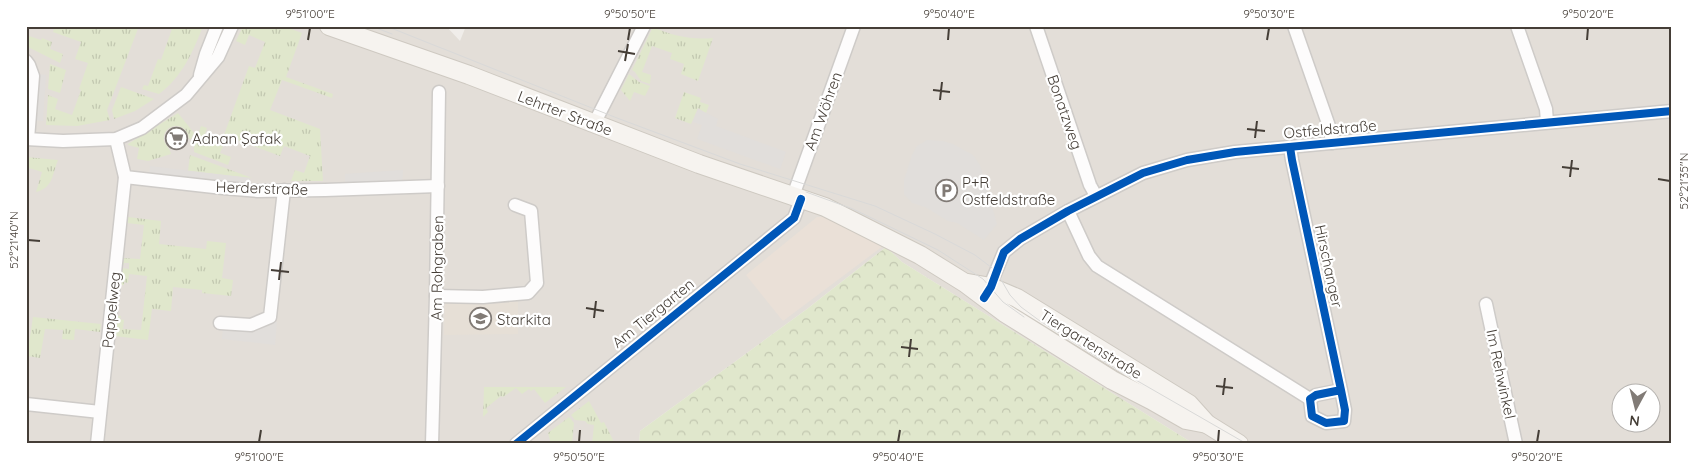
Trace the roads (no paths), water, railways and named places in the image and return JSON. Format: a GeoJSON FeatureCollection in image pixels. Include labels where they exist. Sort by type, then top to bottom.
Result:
{"type":"FeatureCollection","features":[{"type":"Feature","properties":{"kind":"main road","name":"Lehrter Straße"},"geometry":{"type":"LineString","coordinates":[[329,26],[469,75],[699,164],[797,197]]}},
{"type":"Feature","properties":{"kind":"main road","name":"Tiergartenstraße"},"geometry":{"type":"LineString","coordinates":[[797,197],[824,206],[902,245],[965,283],[988,292],[1005,313],[1112,380],[1186,420],[1207,424],[1239,444]]}},
{"type":"Feature","properties":{"kind":"street"},"geometry":{"type":"LineString","coordinates":[[198,79],[217,26]]}},
{"type":"Feature","properties":{"kind":"street"},"geometry":{"type":"LineString","coordinates":[[26,61],[30,65],[33,76],[27,139],[63,142],[116,139],[142,128],[180,100],[218,57],[232,26]]}},
{"type":"Feature","properties":{"kind":"street"},"geometry":{"type":"LineString","coordinates":[[594,124],[644,26]]}},
{"type":"Feature","properties":{"kind":"street","name":"Am Wöhren"},"geometry":{"type":"LineString","coordinates":[[797,197],[854,26]]}},
{"type":"Feature","properties":{"kind":"street","name":"Bonatzweg"},"geometry":{"type":"LineString","coordinates":[[1036,26],[1090,185],[1096,196]]}},
{"type":"Feature","properties":{"kind":"street"},"geometry":{"type":"LineString","coordinates":[[1294,26],[1330,129],[1332,143]]}},
{"type":"Feature","properties":{"kind":"street"},"geometry":{"type":"LineString","coordinates":[[1517,26],[1546,109],[1546,122]]}},
{"type":"Feature","properties":{"kind":"street","name":"Am Rohgraben"},"geometry":{"type":"LineString","coordinates":[[432,444],[440,92]]}},
{"type":"Feature","properties":{"kind":"street","name":"Ostfeldstraße"},"geometry":{"type":"LineString","coordinates":[[988,292],[1004,252],[1020,239],[1096,196],[1143,174],[1187,160],[1235,152],[1672,111]]}},
{"type":"Feature","properties":{"kind":"street"},"geometry":{"type":"LineString","coordinates":[[116,139],[125,177]]}},
{"type":"Feature","properties":{"kind":"street","name":"Hirschanger"},"geometry":{"type":"LineString","coordinates":[[1290,147],[1341,390],[1344,421],[1326,423],[1312,416],[1310,399]]}},
{"type":"Feature","properties":{"kind":"street","name":"Herderstraße"},"geometry":{"type":"LineString","coordinates":[[125,177],[223,188],[284,190],[438,186]]}},
{"type":"Feature","properties":{"kind":"street","name":"Pappelweg"},"geometry":{"type":"LineString","coordinates":[[97,444],[125,177]]}},
{"type":"Feature","properties":{"kind":"street"},"geometry":{"type":"LineString","coordinates":[[220,323],[250,326],[270,317],[284,190]]}},
{"type":"Feature","properties":{"kind":"street","name":"Am Tiergarten"},"geometry":{"type":"LineString","coordinates":[[516,444],[794,218],[797,197]]}},
{"type":"Feature","properties":{"kind":"street"},"geometry":{"type":"LineString","coordinates":[[436,296],[482,297],[528,293],[537,283],[531,210],[516,205]]}},
{"type":"Feature","properties":{"kind":"street"},"geometry":{"type":"LineString","coordinates":[[1068,211],[1089,256],[1096,266],[1310,399],[1316,395],[1341,390]]}},
{"type":"Feature","properties":{"kind":"street","name":"Im Rehwinkel"},"geometry":{"type":"LineString","coordinates":[[1486,304],[1516,444]]}},
{"type":"Feature","properties":{"kind":"street"},"geometry":{"type":"LineString","coordinates":[[26,404],[100,412]]}},
{"type":"Feature","properties":{"kind":"tram line"},"geometry":{"type":"LineString","coordinates":[[371,26],[392,34]]}},
{"type":"Feature","properties":{"kind":"tram line"},"geometry":{"type":"LineString","coordinates":[[386,26],[617,118],[740,164],[875,206],[935,234],[975,255],[996,271],[1010,295],[1021,307],[1040,321],[1115,368],[1247,444]]}},
{"type":"Feature","properties":{"kind":"tram line"},"geometry":{"type":"LineString","coordinates":[[806,192],[853,209],[938,250],[983,279],[1003,302],[1024,317]]}},
{"type":"Feature","properties":{"kind":"place","name":"Adnan Şafak"},"geometry":{"type":"Point","coordinates":[176,138]}},
{"type":"Feature","properties":{"kind":"place","name":"P+R Ostfeldstraße"},"geometry":{"type":"Point","coordinates":[946,191]}},
{"type":"Feature","properties":{"kind":"place","name":"Starkita"},"geometry":{"type":"Point","coordinates":[481,319]}}]}
